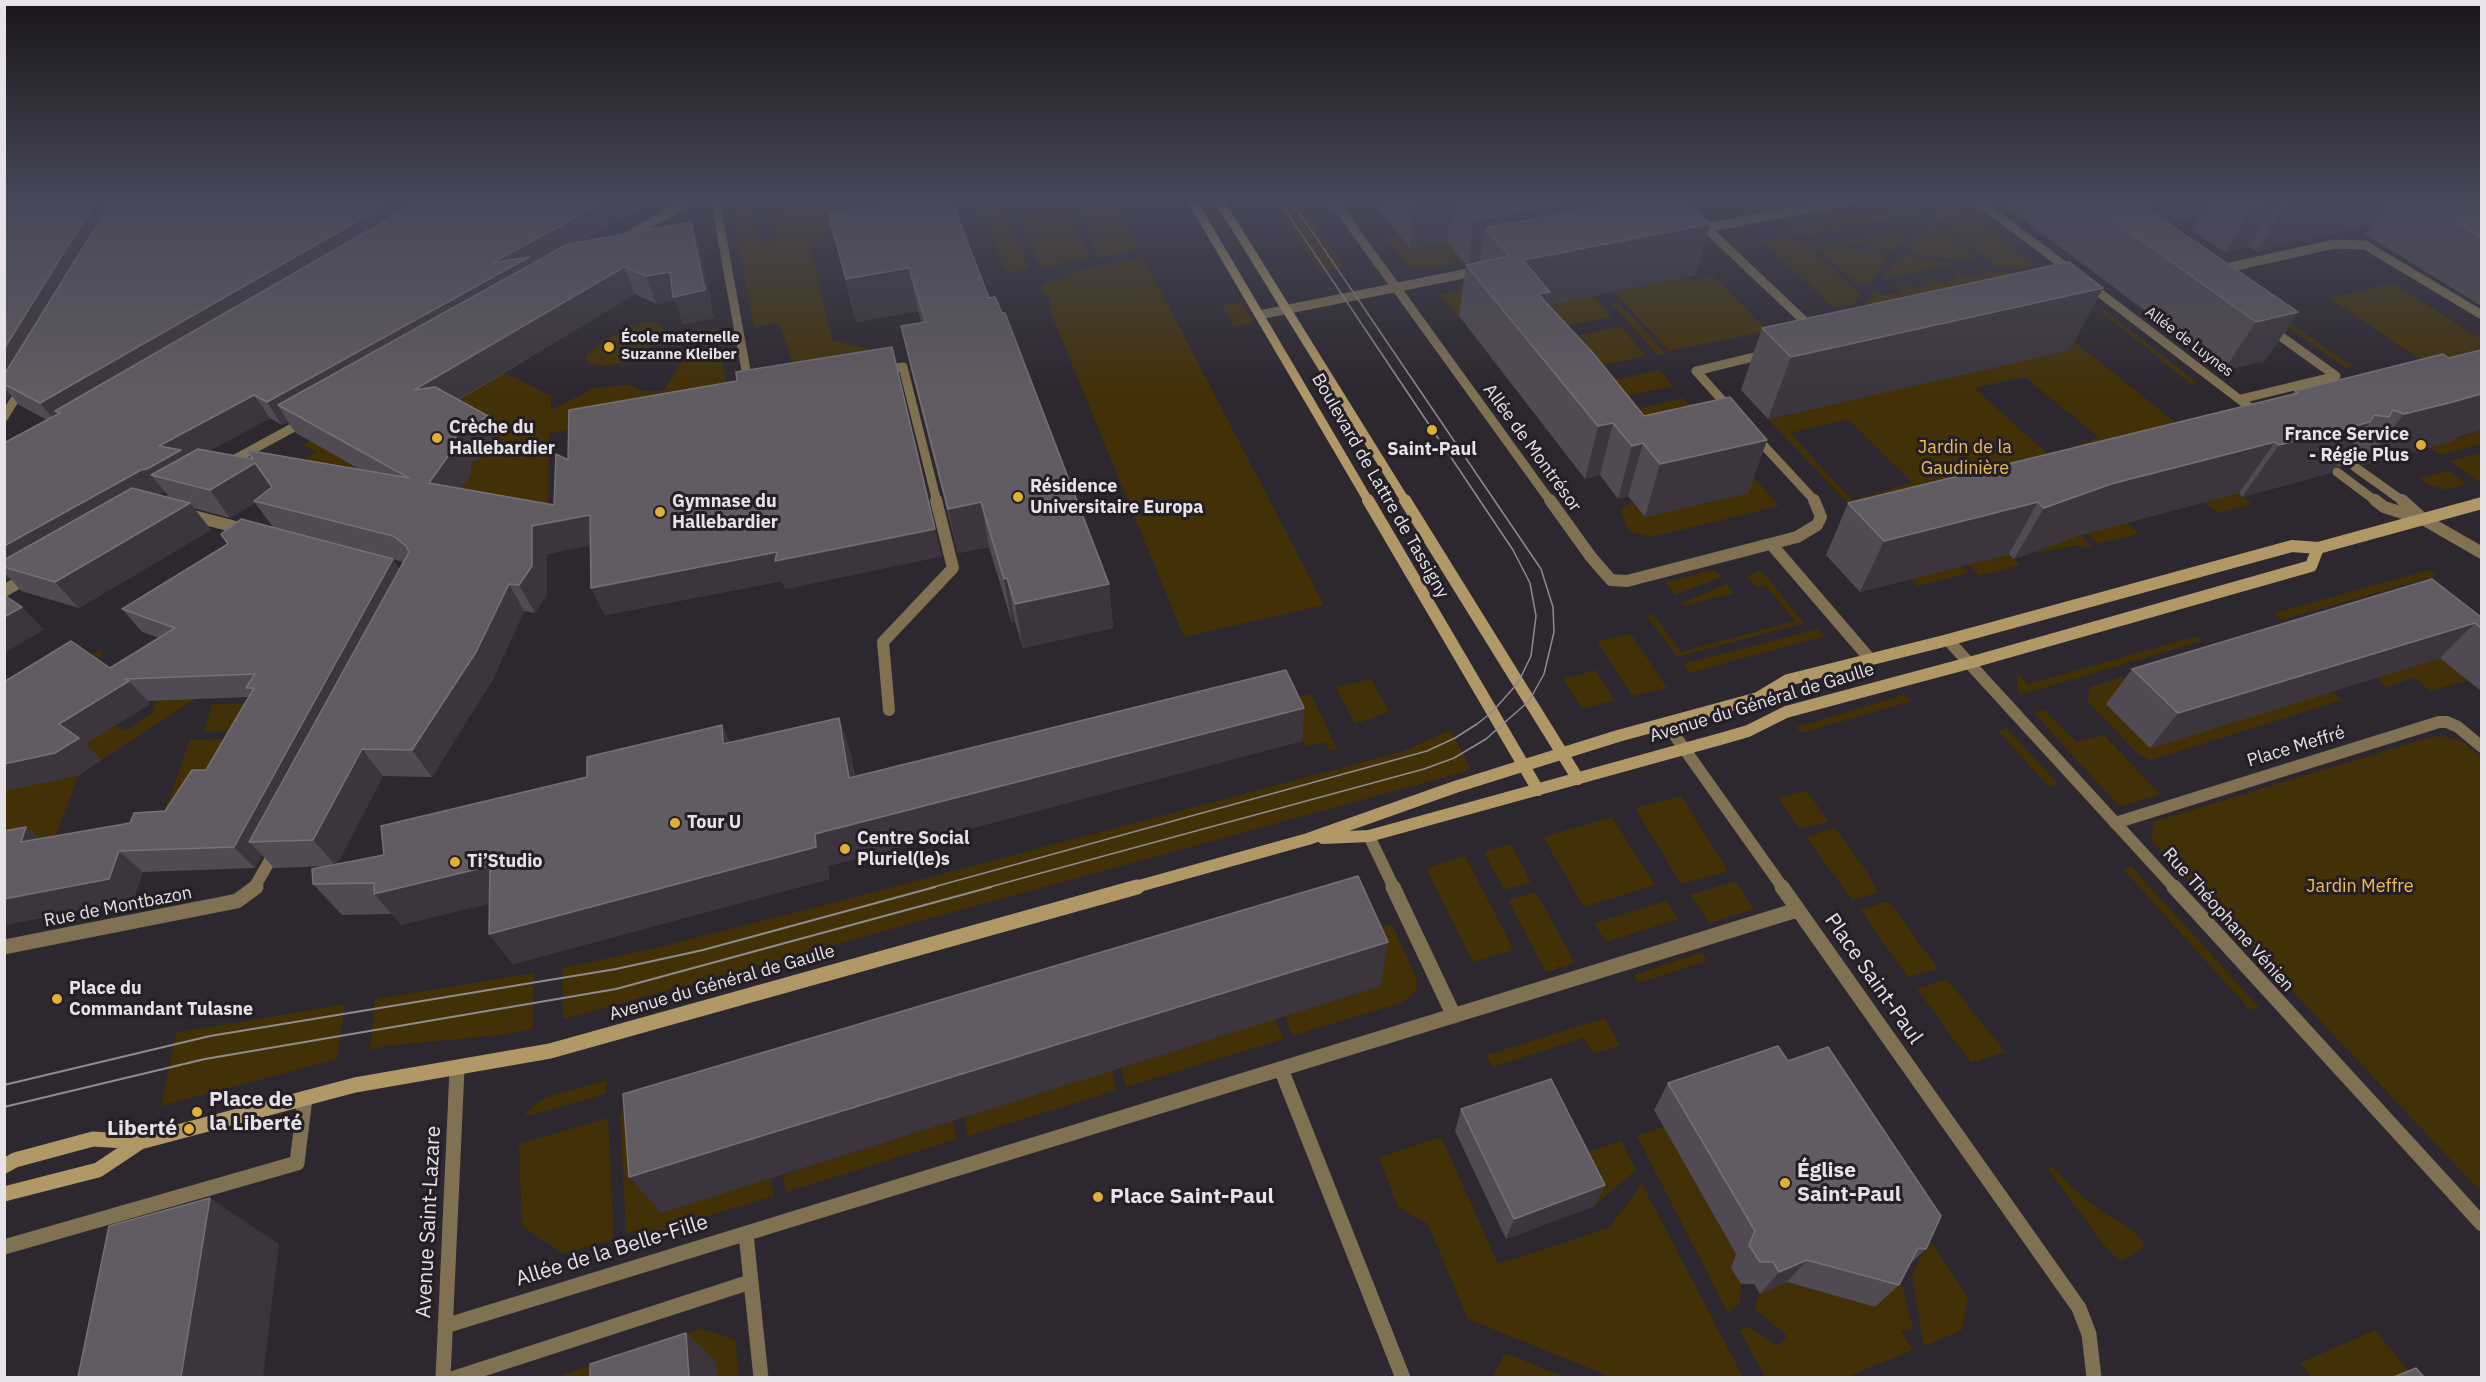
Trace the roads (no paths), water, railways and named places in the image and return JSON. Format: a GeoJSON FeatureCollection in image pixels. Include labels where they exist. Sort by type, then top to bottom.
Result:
{"type":"FeatureCollection","features":[{"type":"Feature","properties":{"kind":"main road","name":"Boulevard de Lattre de Tassigny"},"geometry":{"type":"LineString","coordinates":[[1229,263],[1538,790]]}},
{"type":"Feature","properties":{"kind":"main road","name":"Boulevard de Lattre de Tassigny"},"geometry":{"type":"LineString","coordinates":[[1258,263],[1578,779]]}},
{"type":"Feature","properties":{"kind":"main road","name":"Avenue du Général de Gaulle"},"geometry":{"type":"LineString","coordinates":[[4,1166],[15,1160],[93,1139],[140,1142],[354,1085],[457,1070],[568,1046],[1308,839],[1455,786],[1758,698],[1788,680],[1948,640],[2292,546],[2318,548],[2481,503]]}},
{"type":"Feature","properties":{"kind":"main road","name":"Avenue du Général de Gaulle"},"geometry":{"type":"LineString","coordinates":[[1308,839],[1369,836],[1748,731],[1786,712],[1969,663],[2311,566],[2318,548]]}},
{"type":"Feature","properties":{"kind":"main road","name":"Avenue du Général de Gaulle"},"geometry":{"type":"LineString","coordinates":[[4,1194],[98,1170],[140,1142]]}},
{"type":"Feature","properties":{"kind":"street"},"geometry":{"type":"LineString","coordinates":[[727,263],[751,392],[762,390]]}},
{"type":"Feature","properties":{"kind":"street","name":"Allée de Montrésor"},"geometry":{"type":"LineString","coordinates":[[1379,263],[1591,557],[1611,580],[1627,581],[1645,578],[1772,545]]}},
{"type":"Feature","properties":{"kind":"street"},"geometry":{"type":"LineString","coordinates":[[1744,263],[1818,334]]}},
{"type":"Feature","properties":{"kind":"street","name":"Allée de Luynes"},"geometry":{"type":"LineString","coordinates":[[2057,263],[2273,425]]}},
{"type":"Feature","properties":{"kind":"street"},"geometry":{"type":"LineString","coordinates":[[2205,272],[2244,263]]}},
{"type":"Feature","properties":{"kind":"street"},"geometry":{"type":"LineString","coordinates":[[2398,263],[2481,315]]}},
{"type":"Feature","properties":{"kind":"street"},"geometry":{"type":"LineString","coordinates":[[1259,315],[1486,270]]}},
{"type":"Feature","properties":{"kind":"street"},"geometry":{"type":"LineString","coordinates":[[2241,399],[2336,376],[2262,324]]}},
{"type":"Feature","properties":{"kind":"street"},"geometry":{"type":"LineString","coordinates":[[1737,417],[1696,371],[1782,351]]}},
{"type":"Feature","properties":{"kind":"street"},"geometry":{"type":"LineString","coordinates":[[868,373],[903,367],[953,568],[883,642],[889,710]]}},
{"type":"Feature","properties":{"kind":"street"},"geometry":{"type":"LineString","coordinates":[[4,417],[26,380]]}},
{"type":"Feature","properties":{"kind":"street","name":"Allée de Luynes"},"geometry":{"type":"LineString","coordinates":[[2241,399],[2271,412]]}},
{"type":"Feature","properties":{"kind":"street"},"geometry":{"type":"LineString","coordinates":[[211,472],[316,415]]}},
{"type":"Feature","properties":{"kind":"street"},"geometry":{"type":"LineString","coordinates":[[1745,426],[1816,502],[1821,517],[1817,525],[1797,537],[1772,545],[1869,659]]}},
{"type":"Feature","properties":{"kind":"street"},"geometry":{"type":"LineString","coordinates":[[2355,467],[2402,500],[2423,519],[2481,553]]}},
{"type":"Feature","properties":{"kind":"street"},"geometry":{"type":"LineString","coordinates":[[2337,472],[2384,507],[2423,519]]}},
{"type":"Feature","properties":{"kind":"street"},"geometry":{"type":"LineString","coordinates":[[178,512],[259,533]]}},
{"type":"Feature","properties":{"kind":"street"},"geometry":{"type":"LineString","coordinates":[[4,591],[42,569]]}},
{"type":"Feature","properties":{"kind":"street","name":"Rue Théophane Vénien"},"geometry":{"type":"LineString","coordinates":[[1948,640],[2481,1224]]}},
{"type":"Feature","properties":{"kind":"street","name":"Place Meffré"},"geometry":{"type":"LineString","coordinates":[[2115,823],[2439,722],[2447,722],[2458,727],[2481,747]]}},
{"type":"Feature","properties":{"kind":"street"},"geometry":{"type":"LineString","coordinates":[[1666,723],[1797,910]]}},
{"type":"Feature","properties":{"kind":"street","name":"Rue de Montbazon"},"geometry":{"type":"LineString","coordinates":[[4,947],[237,900],[251,892],[258,884],[285,832]]}},
{"type":"Feature","properties":{"kind":"street"},"geometry":{"type":"LineString","coordinates":[[1369,836],[1454,1016]]}},
{"type":"Feature","properties":{"kind":"street","name":"Place Saint-Paul"},"geometry":{"type":"LineString","coordinates":[[746,1234],[1797,910],[2079,1308],[2089,1334],[2094,1377]]}},
{"type":"Feature","properties":{"kind":"street"},"geometry":{"type":"LineString","coordinates":[[1281,1069],[1403,1377]]}},
{"type":"Feature","properties":{"kind":"street","name":"Avenue Saint-Lazare"},"geometry":{"type":"LineString","coordinates":[[443,1377],[457,1070]]}},
{"type":"Feature","properties":{"kind":"street"},"geometry":{"type":"LineString","coordinates":[[4,1247],[297,1163],[305,1098]]}},
{"type":"Feature","properties":{"kind":"street"},"geometry":{"type":"LineString","coordinates":[[746,1234],[761,1377]]}},
{"type":"Feature","properties":{"kind":"street","name":"Allée de la Belle-Fille"},"geometry":{"type":"LineString","coordinates":[[446,1326],[746,1234]]}},
{"type":"Feature","properties":{"kind":"street"},"geometry":{"type":"LineString","coordinates":[[455,1377],[750,1282]]}},
{"type":"Feature","properties":{"kind":"tram line"},"geometry":{"type":"LineString","coordinates":[[930,888],[1427,751],[1455,738],[1477,724],[1492,712],[1518,683],[1531,656],[1536,616],[1530,583],[1513,550],[1321,263]]}},
{"type":"Feature","properties":{"kind":"tram line"},"geometry":{"type":"LineString","coordinates":[[986,888],[1424,769],[1454,758],[1486,739],[1529,701],[1544,674],[1554,632],[1553,607],[1541,569],[1334,263]]}},
{"type":"Feature","properties":{"kind":"tram line"},"geometry":{"type":"LineString","coordinates":[[4,1085],[210,1036],[616,969],[703,950],[935,887]]}},
{"type":"Feature","properties":{"kind":"tram line"},"geometry":{"type":"LineString","coordinates":[[4,1107],[205,1059],[616,989],[991,887]]}},
{"type":"Feature","properties":{"kind":"place","name":"École maternelle Suzanne Kleiber"},"geometry":{"type":"Point","coordinates":[609,347]}},
{"type":"Feature","properties":{"kind":"place","name":"Saint-Paul"},"geometry":{"type":"Point","coordinates":[1432,430]}},
{"type":"Feature","properties":{"kind":"place","name":"Crèche du Hallebardier"},"geometry":{"type":"Point","coordinates":[437,438]}},
{"type":"Feature","properties":{"kind":"place","name":"France Service - Régie Plus"},"geometry":{"type":"Point","coordinates":[2421,445]}},
{"type":"Feature","properties":{"kind":"place","name":"Résidence Universitaire Europa"},"geometry":{"type":"Point","coordinates":[1018,497]}},
{"type":"Feature","properties":{"kind":"place","name":"Gymnase du Hallebardier"},"geometry":{"type":"Point","coordinates":[660,512]}},
{"type":"Feature","properties":{"kind":"place","name":"Tour U"},"geometry":{"type":"Point","coordinates":[675,823]}},
{"type":"Feature","properties":{"kind":"place","name":"Centre Social Pluriel(le)s"},"geometry":{"type":"Point","coordinates":[845,849]}},
{"type":"Feature","properties":{"kind":"place","name":"Ti’Studio"},"geometry":{"type":"Point","coordinates":[455,862]}},
{"type":"Feature","properties":{"kind":"place","name":"Place du Commandant Tulasne"},"geometry":{"type":"Point","coordinates":[57,999]}},
{"type":"Feature","properties":{"kind":"place","name":"Place de la Liberté"},"geometry":{"type":"Point","coordinates":[197,1112]}},
{"type":"Feature","properties":{"kind":"place","name":"Liberté"},"geometry":{"type":"Point","coordinates":[189,1129]}},
{"type":"Feature","properties":{"kind":"place","name":"Église Saint-Paul"},"geometry":{"type":"Point","coordinates":[1785,1183]}},
{"type":"Feature","properties":{"kind":"place","name":"Place Saint-Paul"},"geometry":{"type":"Point","coordinates":[1098,1197]}},
{"type":"Feature","properties":{"kind":"park label","name":"Jardin de la Gaudinière"},"geometry":{"type":"Point","coordinates":[1965,458]}},
{"type":"Feature","properties":{"kind":"park label","name":"Jardin Meffre"},"geometry":{"type":"Point","coordinates":[2360,887]}}]}
